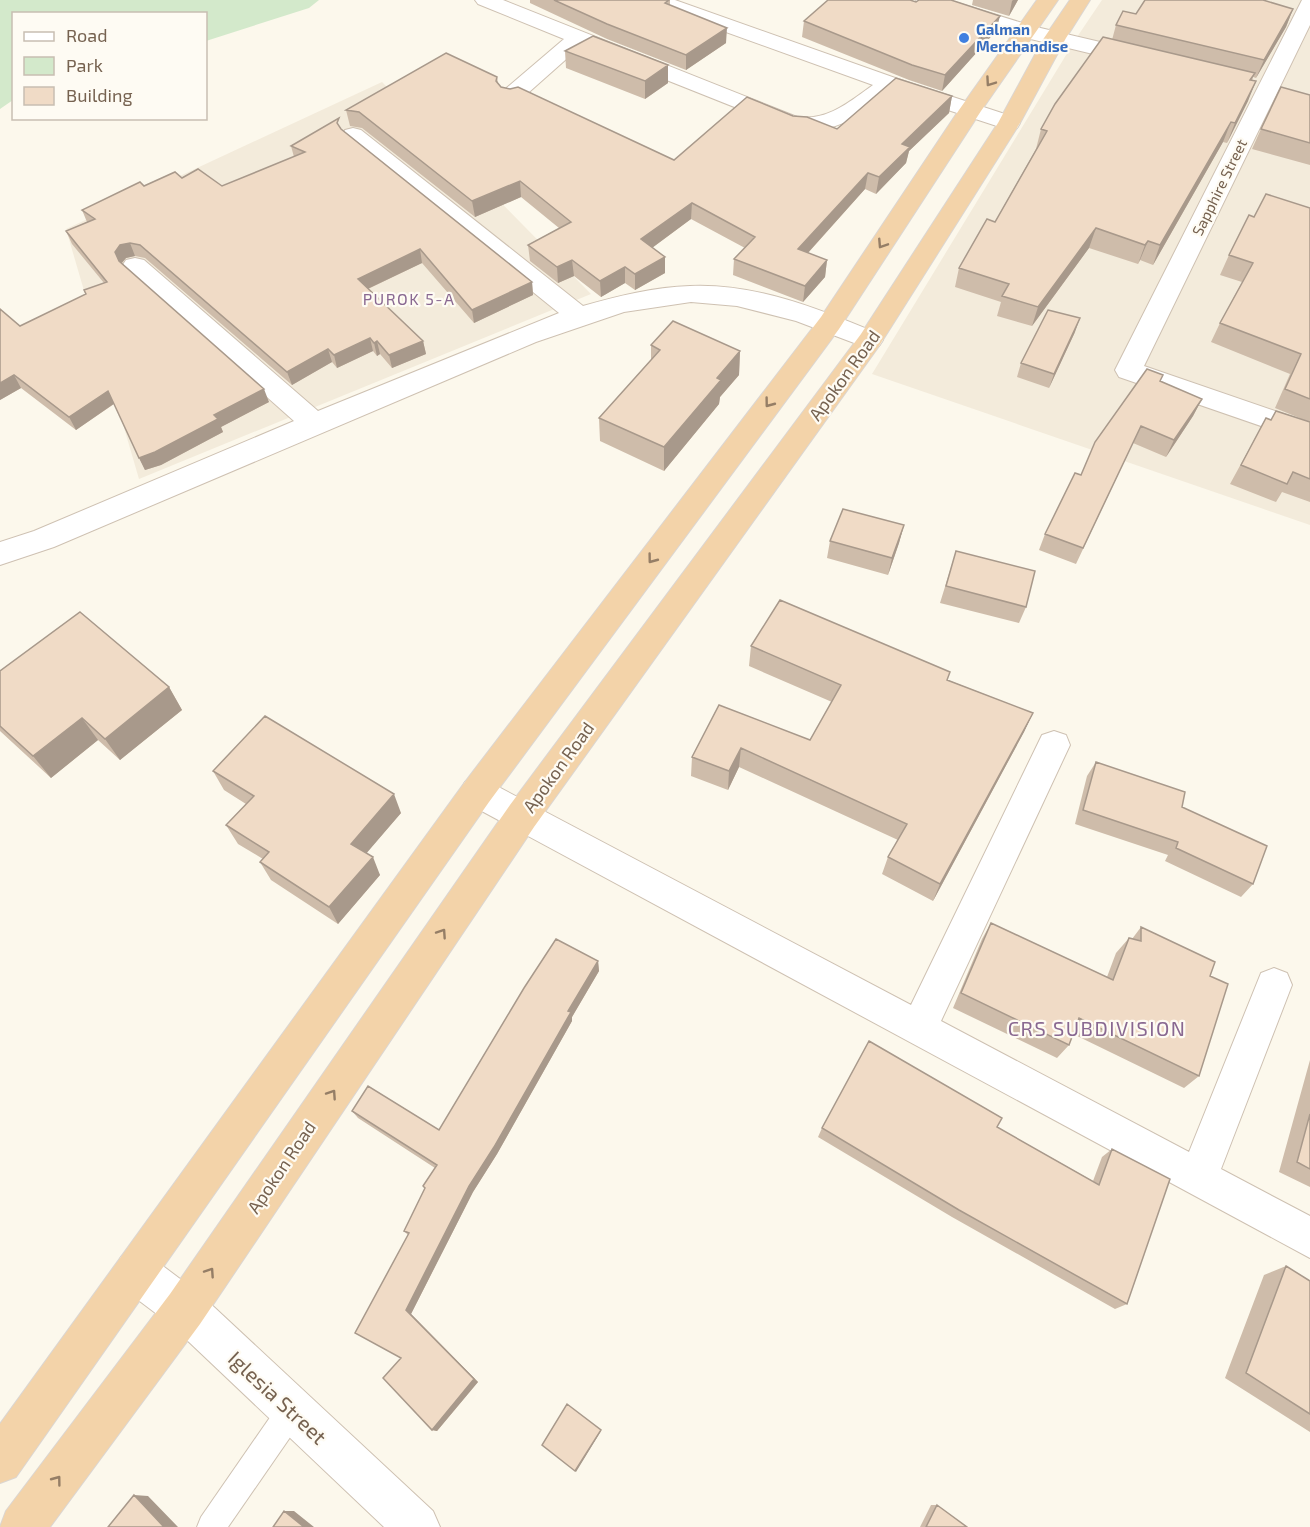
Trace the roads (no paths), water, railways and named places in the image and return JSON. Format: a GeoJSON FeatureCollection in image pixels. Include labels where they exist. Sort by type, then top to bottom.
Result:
{"type":"FeatureCollection","features":[{"type":"Feature","properties":{"kind":"highway","name":"Apokon Road"},"geometry":{"type":"LineString","coordinates":[[22,1527],[184,1309],[522,816],[870,340],[1010,123],[1040,35],[1048,0]]}},
{"type":"Feature","properties":{"kind":"highway","name":"Apokon Road"},"geometry":{"type":"LineString","coordinates":[[0,1461],[477,792],[830,323],[970,110],[1040,35],[1080,0]]}},
{"type":"Feature","properties":{"kind":"street"},"geometry":{"type":"LineString","coordinates":[[485,0],[792,123],[806,126],[821,126],[832,122],[890,84]]}},
{"type":"Feature","properties":{"kind":"street"},"geometry":{"type":"LineString","coordinates":[[655,0],[890,84],[1010,123]]}},
{"type":"Feature","properties":{"kind":"street"},"geometry":{"type":"LineString","coordinates":[[926,0],[1040,35],[1156,62]]}},
{"type":"Feature","properties":{"kind":"street","name":"Sapphire Street"},"geometry":{"type":"LineString","coordinates":[[1310,4],[1128,370],[1310,433]]}},
{"type":"Feature","properties":{"kind":"street"},"geometry":{"type":"LineString","coordinates":[[511,96],[578,38]]}},
{"type":"Feature","properties":{"kind":"street"},"geometry":{"type":"LineString","coordinates":[[353,135],[579,316]]}},
{"type":"Feature","properties":{"kind":"street"},"geometry":{"type":"LineString","coordinates":[[135,266],[314,423]]}},
{"type":"Feature","properties":{"kind":"street"},"geometry":{"type":"LineString","coordinates":[[0,554],[44,539],[314,423],[579,316],[661,296],[693,294],[741,298],[830,323],[870,340]]}},
{"type":"Feature","properties":{"kind":"street"},"geometry":{"type":"LineString","coordinates":[[919,1028],[1054,745]]}},
{"type":"Feature","properties":{"kind":"street"},"geometry":{"type":"LineString","coordinates":[[477,792],[1310,1238]]}},
{"type":"Feature","properties":{"kind":"street"},"geometry":{"type":"LineString","coordinates":[[1198,1178],[1274,985]]}},
{"type":"Feature","properties":{"kind":"street","name":"Iglesia Street"},"geometry":{"type":"LineString","coordinates":[[136,1272],[184,1309],[417,1527]]}},
{"type":"Feature","properties":{"kind":"lane"},"geometry":{"type":"LineString","coordinates":[[211,1527],[292,1410]]}},
{"type":"Feature","properties":{"kind":"place","name":"Galman Merchandise"},"geometry":{"type":"Point","coordinates":[964,38]}},
{"type":"Feature","properties":{"kind":"district","name":"PUROK 5-A"},"geometry":{"type":"Point","coordinates":[409,298]}},
{"type":"Feature","properties":{"kind":"district","name":"CRS SUBDIVISION"},"geometry":{"type":"Point","coordinates":[1097,1028]}}]}
